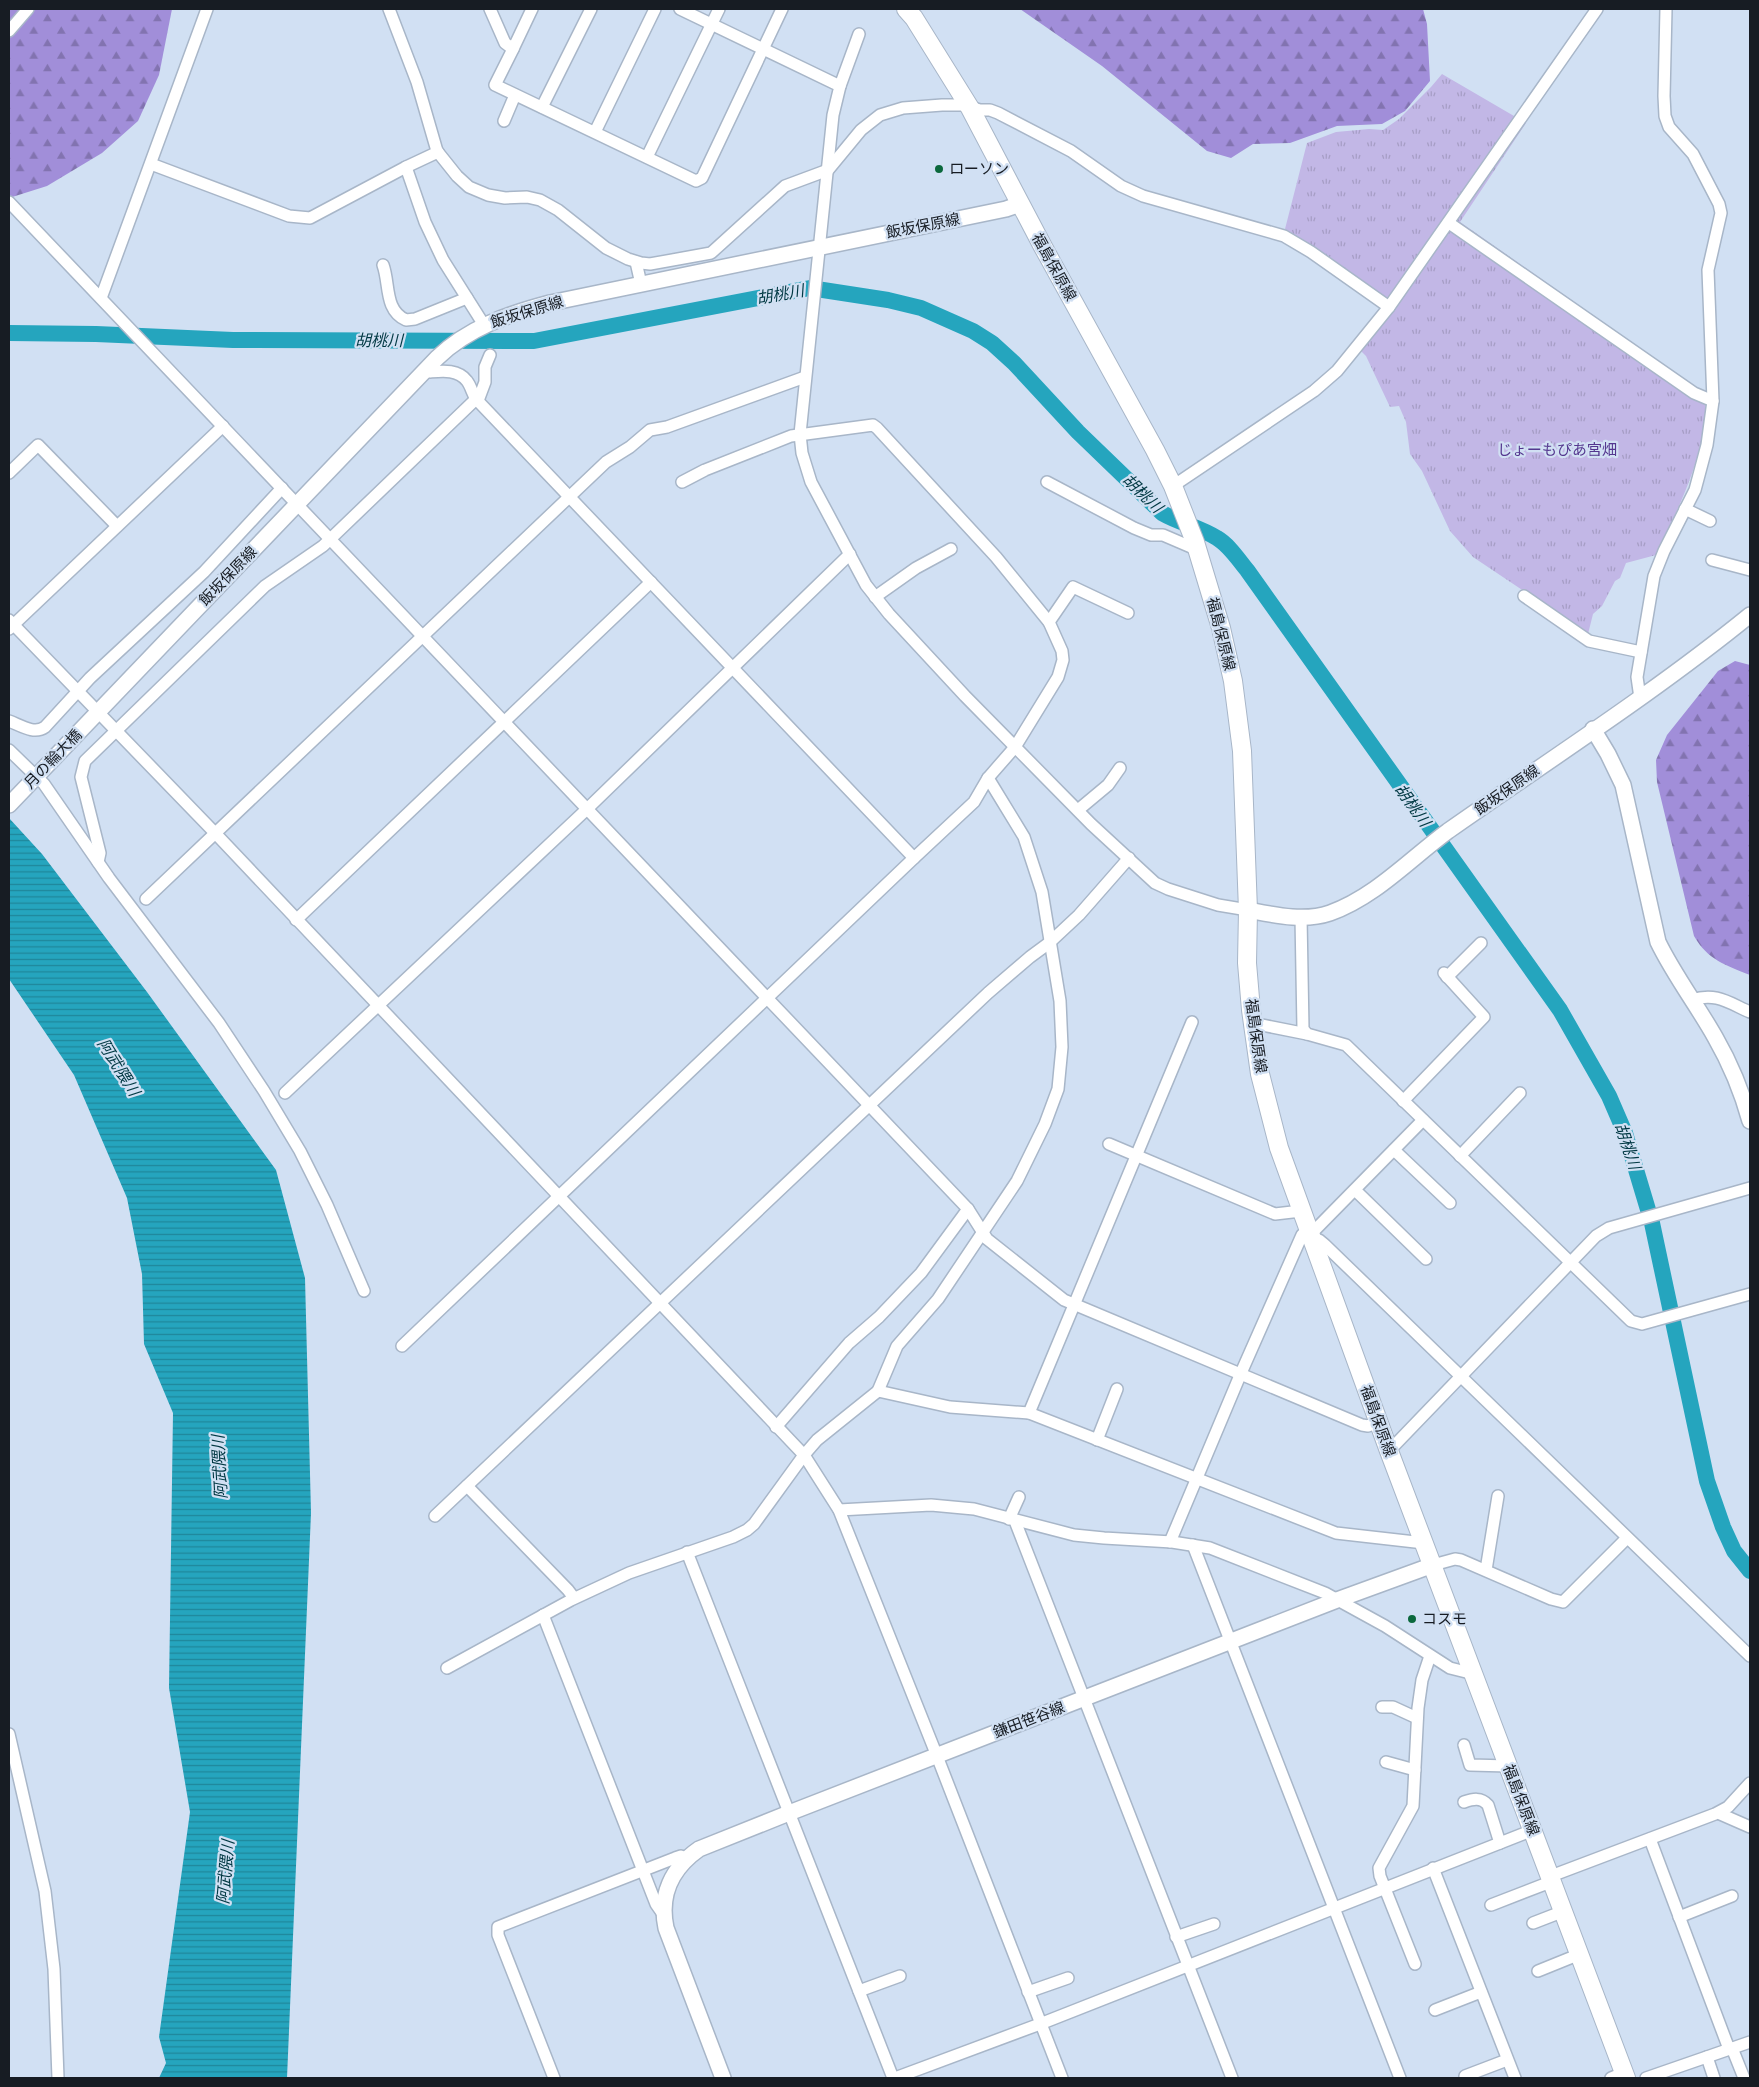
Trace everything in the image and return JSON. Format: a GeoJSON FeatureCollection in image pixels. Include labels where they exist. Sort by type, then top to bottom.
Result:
{"type":"FeatureCollection","features":[{"type":"Feature","properties":{"kind":"main road","name":"福島保原線"},"geometry":{"type":"LineString","coordinates":[[906,9],[914,18],[970,108],[1173,486],[1196,546],[1222,628],[1233,682],[1242,751],[1248,963],[1252,1023],[1260,1074],[1279,1148],[1389,1451],[1564,1910],[1620,2077]]}},
{"type":"Feature","properties":{"kind":"main road","name":"飯坂保原線"},"geometry":{"type":"LineString","coordinates":[[98,714],[426,370],[446,350],[483,325],[519,311],[550,303],[819,246],[1006,209],[1020,204]]}},
{"type":"Feature","properties":{"kind":"main road","name":"飯坂保原線"},"geometry":{"type":"LineString","coordinates":[[1248,910],[1301,917],[1329,914],[1351,904],[1446,833],[1640,698],[1750,615]]}},
{"type":"Feature","properties":{"kind":"main road","name":"月の輪大橋"},"geometry":{"type":"LineString","coordinates":[[9,805],[98,714]]}},
{"type":"Feature","properties":{"kind":"main road"},"geometry":{"type":"LineString","coordinates":[[1593,729],[1623,785],[1658,942],[1667,962],[1723,1053],[1745,1103],[1750,1121]]}},
{"type":"Feature","properties":{"kind":"main road","name":"鎌田笹谷線"},"geometry":{"type":"LineString","coordinates":[[663,1914],[670,1881],[686,1858],[699,1850],[1230,1641],[1432,1565]]}},
{"type":"Feature","properties":{"kind":"main road"},"geometry":{"type":"LineString","coordinates":[[663,1914],[672,1945],[723,2078]]}},
{"type":"Feature","properties":{"kind":"street"},"geometry":{"type":"LineString","coordinates":[[9,31],[28,9]]}},
{"type":"Feature","properties":{"kind":"street"},"geometry":{"type":"LineString","coordinates":[[101,298],[207,9]]}},
{"type":"Feature","properties":{"kind":"street"},"geometry":{"type":"LineString","coordinates":[[389,9],[417,82],[438,152],[469,187],[488,195],[505,198],[527,197],[540,200],[558,210],[606,248],[636,262],[650,264],[711,253],[785,186],[828,170],[861,130],[880,115],[912,107],[957,105],[990,110],[1071,151],[1121,186],[1133,192],[1284,236],[1311,252],[1389,308]]}},
{"type":"Feature","properties":{"kind":"street"},"geometry":{"type":"LineString","coordinates":[[490,9],[505,43],[513,49]]}},
{"type":"Feature","properties":{"kind":"street"},"geometry":{"type":"LineString","coordinates":[[532,9],[495,85],[696,181],[702,178],[782,9]]}},
{"type":"Feature","properties":{"kind":"street"},"geometry":{"type":"LineString","coordinates":[[542,107],[591,9]]}},
{"type":"Feature","properties":{"kind":"street"},"geometry":{"type":"LineString","coordinates":[[595,132],[655,9]]}},
{"type":"Feature","properties":{"kind":"street"},"geometry":{"type":"LineString","coordinates":[[680,9],[840,86]]}},
{"type":"Feature","properties":{"kind":"street"},"geometry":{"type":"LineString","coordinates":[[647,158],[719,9]]}},
{"type":"Feature","properties":{"kind":"street"},"geometry":{"type":"LineString","coordinates":[[1173,486],[1325,382],[1356,349],[1389,308],[1597,9]]}},
{"type":"Feature","properties":{"kind":"street"},"geometry":{"type":"LineString","coordinates":[[1640,698],[1637,677],[1654,576],[1695,490],[1704,460],[1712,401],[1708,270],[1721,213],[1719,204],[1693,154],[1669,126],[1665,116],[1666,9]]}},
{"type":"Feature","properties":{"kind":"street"},"geometry":{"type":"LineString","coordinates":[[858,34],[840,86],[833,115],[805,377],[800,434],[802,452],[812,482],[866,585],[875,597],[965,696],[1078,810],[1155,883],[1218,905],[1248,910]]}},
{"type":"Feature","properties":{"kind":"street"},"geometry":{"type":"LineString","coordinates":[[504,121],[515,95]]}},
{"type":"Feature","properties":{"kind":"street"},"geometry":{"type":"LineString","coordinates":[[151,164],[301,219],[318,215],[406,167],[438,152]]}},
{"type":"Feature","properties":{"kind":"street"},"geometry":{"type":"LineString","coordinates":[[406,167],[425,222],[436,245],[483,325]]}},
{"type":"Feature","properties":{"kind":"street"},"geometry":{"type":"LineString","coordinates":[[9,202],[968,1209],[987,1239],[1051,1291],[1074,1305],[1362,1425],[1379,1422]]}},
{"type":"Feature","properties":{"kind":"street"},"geometry":{"type":"LineString","coordinates":[[1449,223],[1694,393],[1712,401]]}},
{"type":"Feature","properties":{"kind":"street"},"geometry":{"type":"LineString","coordinates":[[636,262],[641,284]]}},
{"type":"Feature","properties":{"kind":"street"},"geometry":{"type":"LineString","coordinates":[[383,265],[387,277],[390,303],[396,313],[406,320],[415,319],[467,298]]}},
{"type":"Feature","properties":{"kind":"street"},"geometry":{"type":"LineString","coordinates":[[98,862],[100,853],[80,773],[85,761],[265,586],[309,557],[330,539],[479,398],[485,382],[485,367],[490,355]]}},
{"type":"Feature","properties":{"kind":"street"},"geometry":{"type":"LineString","coordinates":[[426,370],[430,372],[444,370],[460,376],[468,382],[476,399],[914,858]]}},
{"type":"Feature","properties":{"kind":"street"},"geometry":{"type":"LineString","coordinates":[[146,900],[606,462],[630,447],[650,430],[680,422],[805,377]]}},
{"type":"Feature","properties":{"kind":"street"},"geometry":{"type":"LineString","coordinates":[[223,426],[10,624],[216,834],[804,1455],[840,1510],[1062,2078]]}},
{"type":"Feature","properties":{"kind":"street"},"geometry":{"type":"LineString","coordinates":[[402,1346],[560,1198],[914,858],[963,814],[974,802],[988,778],[1016,747],[1058,677],[1061,668],[1062,651],[1049,622],[991,551],[877,428],[873,426],[800,434],[705,470],[682,482]]}},
{"type":"Feature","properties":{"kind":"street"},"geometry":{"type":"LineString","coordinates":[[9,473],[38,445],[117,526]]}},
{"type":"Feature","properties":{"kind":"street"},"geometry":{"type":"LineString","coordinates":[[1047,482],[1134,528],[1151,535],[1162,536],[1196,546]]}},
{"type":"Feature","properties":{"kind":"street"},"geometry":{"type":"LineString","coordinates":[[9,721],[32,730],[40,731],[78,693],[90,678],[204,572],[282,488]]}},
{"type":"Feature","properties":{"kind":"street"},"geometry":{"type":"LineString","coordinates":[[1685,509],[1710,520]]}},
{"type":"Feature","properties":{"kind":"street"},"geometry":{"type":"LineString","coordinates":[[875,597],[916,568],[951,548]]}},
{"type":"Feature","properties":{"kind":"street"},"geometry":{"type":"LineString","coordinates":[[285,1093],[587,809],[850,554]]}},
{"type":"Feature","properties":{"kind":"street"},"geometry":{"type":"LineString","coordinates":[[1712,560],[1750,570]]}},
{"type":"Feature","properties":{"kind":"street"},"geometry":{"type":"LineString","coordinates":[[296,920],[651,582]]}},
{"type":"Feature","properties":{"kind":"street"},"geometry":{"type":"LineString","coordinates":[[1049,622],[1073,587],[1128,613]]}},
{"type":"Feature","properties":{"kind":"street"},"geometry":{"type":"LineString","coordinates":[[1524,596],[1589,640],[1641,652]]}},
{"type":"Feature","properties":{"kind":"street"},"geometry":{"type":"LineString","coordinates":[[9,750],[38,775],[98,862],[219,1023],[264,1091],[300,1151],[327,1205],[364,1291]]}},
{"type":"Feature","properties":{"kind":"street"},"geometry":{"type":"LineString","coordinates":[[1078,810],[1108,785],[1120,768]]}},
{"type":"Feature","properties":{"kind":"street"},"geometry":{"type":"LineString","coordinates":[[447,1668],[574,1598],[629,1573],[747,1530],[759,1518],[804,1455],[824,1434],[878,1391],[897,1346],[938,1300],[1017,1181],[1045,1124],[1058,1089],[1062,1047],[1060,1001],[1042,892],[1024,837],[988,778]]}},
{"type":"Feature","properties":{"kind":"street"},"geometry":{"type":"LineString","coordinates":[[435,1516],[988,993],[1049,943],[1089,905],[1128,858]]}},
{"type":"Feature","properties":{"kind":"street"},"geometry":{"type":"LineString","coordinates":[[1301,917],[1303,1029],[1307,1034]]}},
{"type":"Feature","properties":{"kind":"street"},"geometry":{"type":"LineString","coordinates":[[1403,1101],[1484,1017],[1446,975],[1481,943]]}},
{"type":"Feature","properties":{"kind":"street"},"geometry":{"type":"LineString","coordinates":[[1692,1000],[1713,996],[1750,1012]]}},
{"type":"Feature","properties":{"kind":"street"},"geometry":{"type":"LineString","coordinates":[[1029,1413],[1192,1022]]}},
{"type":"Feature","properties":{"kind":"street"},"geometry":{"type":"LineString","coordinates":[[1252,1023],[1307,1034],[1346,1045],[1631,1321],[1637,1324],[1750,1294]]}},
{"type":"Feature","properties":{"kind":"street"},"geometry":{"type":"LineString","coordinates":[[1460,1156],[1520,1093]]}},
{"type":"Feature","properties":{"kind":"street"},"geometry":{"type":"LineString","coordinates":[[1310,1234],[1423,1120]]}},
{"type":"Feature","properties":{"kind":"street"},"geometry":{"type":"LineString","coordinates":[[1109,1144],[1275,1214],[1301,1211]]}},
{"type":"Feature","properties":{"kind":"street"},"geometry":{"type":"LineString","coordinates":[[1394,1150],[1450,1203]]}},
{"type":"Feature","properties":{"kind":"street"},"geometry":{"type":"LineString","coordinates":[[1389,1451],[1596,1236],[1609,1228],[1750,1188]]}},
{"type":"Feature","properties":{"kind":"street"},"geometry":{"type":"LineString","coordinates":[[1355,1190],[1426,1259]]}},
{"type":"Feature","properties":{"kind":"street"},"geometry":{"type":"LineString","coordinates":[[776,1427],[849,1343],[879,1317],[921,1273],[968,1209]]}},
{"type":"Feature","properties":{"kind":"street"},"geometry":{"type":"LineString","coordinates":[[1170,1542],[1302,1234],[1310,1234],[1325,1245],[1750,1656]]}},
{"type":"Feature","properties":{"kind":"street"},"geometry":{"type":"LineString","coordinates":[[1097,1440],[1117,1389]]}},
{"type":"Feature","properties":{"kind":"street"},"geometry":{"type":"LineString","coordinates":[[878,1391],[950,1407],[1029,1413],[1336,1533],[1424,1543]]}},
{"type":"Feature","properties":{"kind":"street"},"geometry":{"type":"LineString","coordinates":[[467,1486],[574,1598]]}},
{"type":"Feature","properties":{"kind":"street"},"geometry":{"type":"LineString","coordinates":[[1486,1570],[1498,1496]]}},
{"type":"Feature","properties":{"kind":"street"},"geometry":{"type":"LineString","coordinates":[[1019,1497],[1012,1520],[1084,1698],[1232,2078]]}},
{"type":"Feature","properties":{"kind":"street"},"geometry":{"type":"LineString","coordinates":[[840,1510],[931,1505],[974,1509],[1074,1535],[1170,1542],[1210,1548],[1230,1554],[1325,1593],[1385,1626],[1450,1668],[1466,1672],[1472,1671]]}},
{"type":"Feature","properties":{"kind":"street"},"geometry":{"type":"LineString","coordinates":[[1432,1565],[1455,1559],[1486,1570],[1551,1599],[1563,1602],[1627,1538]]}},
{"type":"Feature","properties":{"kind":"street"},"geometry":{"type":"LineString","coordinates":[[1193,1545],[1400,2078]]}},
{"type":"Feature","properties":{"kind":"street"},"geometry":{"type":"LineString","coordinates":[[687,1552],[894,2078],[1040,2024],[1533,1830]]}},
{"type":"Feature","properties":{"kind":"street"},"geometry":{"type":"LineString","coordinates":[[543,1615],[642,1870],[656,1904],[663,1914]]}},
{"type":"Feature","properties":{"kind":"street"},"geometry":{"type":"LineString","coordinates":[[1415,1964],[1380,1876],[1380,1866],[1411,1811],[1414,1802],[1417,1718],[1422,1680],[1430,1656]]}},
{"type":"Feature","properties":{"kind":"street"},"geometry":{"type":"LineString","coordinates":[[1382,1707],[1393,1707],[1417,1718]]}},
{"type":"Feature","properties":{"kind":"street"},"geometry":{"type":"LineString","coordinates":[[9,1734],[45,1891],[54,1969],[58,2078]]}},
{"type":"Feature","properties":{"kind":"street"},"geometry":{"type":"LineString","coordinates":[[1464,1745],[1470,1765],[1509,1766]]}},
{"type":"Feature","properties":{"kind":"street"},"geometry":{"type":"LineString","coordinates":[[1386,1762],[1415,1770]]}},
{"type":"Feature","properties":{"kind":"street"},"geometry":{"type":"LineString","coordinates":[[1491,1905],[1552,1878],[1718,1813],[1728,1807],[1750,1783]]}},
{"type":"Feature","properties":{"kind":"street"},"geometry":{"type":"LineString","coordinates":[[1464,1802],[1477,1799],[1484,1801],[1488,1805],[1500,1842]]}},
{"type":"Feature","properties":{"kind":"street"},"geometry":{"type":"LineString","coordinates":[[1718,1813],[1750,1827]]}},
{"type":"Feature","properties":{"kind":"street"},"geometry":{"type":"LineString","coordinates":[[1650,1839],[1679,1917],[1744,2078]]}},
{"type":"Feature","properties":{"kind":"street"},"geometry":{"type":"LineString","coordinates":[[554,2078],[498,1935],[498,1927],[642,1870],[681,1856],[686,1858]]}},
{"type":"Feature","properties":{"kind":"street"},"geometry":{"type":"LineString","coordinates":[[1433,1868],[1515,2078]]}},
{"type":"Feature","properties":{"kind":"street"},"geometry":{"type":"LineString","coordinates":[[1679,1917],[1732,1896]]}},
{"type":"Feature","properties":{"kind":"street"},"geometry":{"type":"LineString","coordinates":[[1533,1923],[1564,1910]]}},
{"type":"Feature","properties":{"kind":"street"},"geometry":{"type":"LineString","coordinates":[[1176,1937],[1214,1924]]}},
{"type":"Feature","properties":{"kind":"street"},"geometry":{"type":"LineString","coordinates":[[1538,1971],[1580,1954]]}},
{"type":"Feature","properties":{"kind":"street"},"geometry":{"type":"LineString","coordinates":[[859,1992],[900,1976]]}},
{"type":"Feature","properties":{"kind":"street"},"geometry":{"type":"LineString","coordinates":[[1028,1992],[1068,1978]]}},
{"type":"Feature","properties":{"kind":"street"},"geometry":{"type":"LineString","coordinates":[[1435,2010],[1481,1992]]}},
{"type":"Feature","properties":{"kind":"street"},"geometry":{"type":"LineString","coordinates":[[1646,2078],[1750,2042]]}},
{"type":"Feature","properties":{"kind":"street"},"geometry":{"type":"LineString","coordinates":[[1707,2057],[1714,2078]]}},
{"type":"Feature","properties":{"kind":"street"},"geometry":{"type":"LineString","coordinates":[[1465,2076],[1507,2060]]}},
{"type":"Feature","properties":{"kind":"green space"},"geometry":{"type":"Polygon","coordinates":[[[9,9],[172,9],[159,75],[138,121],[102,153],[47,186],[9,198],[9,9]]]}},
{"type":"Feature","properties":{"kind":"green space"},"geometry":{"type":"Polygon","coordinates":[[[1020,9],[1423,9],[1427,24],[1430,81],[1405,111],[1382,124],[1337,126],[1290,143],[1253,144],[1231,158],[1207,151],[1102,66],[1020,9]]]}},
{"type":"Feature","properties":{"kind":"green space","name":"じょーもぴあ宮畑"},"geometry":{"type":"Polygon","coordinates":[[[1442,74],[1526,123],[1460,222],[1706,394],[1704,428],[1695,465],[1684,495],[1656,555],[1626,563],[1620,578],[1615,581],[1602,606],[1593,614],[1588,634],[1473,557],[1450,531],[1422,471],[1410,454],[1406,422],[1399,406],[1390,407],[1366,356],[1353,343],[1381,307],[1335,264],[1285,229],[1307,143],[1336,132],[1369,129],[1383,130],[1399,119],[1442,74]]]}},
{"type":"Feature","properties":{"kind":"green space"},"geometry":{"type":"Polygon","coordinates":[[[1735,661],[1750,665],[1750,975],[1718,961],[1705,951],[1694,936],[1657,782],[1656,760],[1667,735],[1718,671],[1735,661]]]}},
{"type":"Feature","properties":{"kind":"water","name":"阿武隈川"},"geometry":{"type":"Polygon","coordinates":[[[9,818],[42,854],[147,992],[276,1170],[305,1278],[311,1513],[287,2078],[159,2078],[166,2063],[159,2037],[190,1812],[169,1688],[173,1413],[144,1344],[142,1274],[127,1198],[74,1075],[9,979],[9,818]]]}},
{"type":"Feature","properties":{"kind":"waterway","name":"胡桃川"},"geometry":{"type":"LineString","coordinates":[[9,333],[96,334],[233,340],[534,341],[810,288],[888,300],[921,308],[973,331],[992,343],[1014,363],[1078,432],[1162,513],[1210,534],[1233,552],[1560,1010],[1609,1096],[1625,1133],[1652,1223],[1707,1481],[1723,1527],[1734,1551],[1750,1571]]}},
{"type":"Feature","properties":{"kind":"place","name":"ローソン"},"geometry":{"type":"Point","coordinates":[939,169]}},
{"type":"Feature","properties":{"kind":"place","name":"コスモ"},"geometry":{"type":"Point","coordinates":[1412,1619]}}]}
